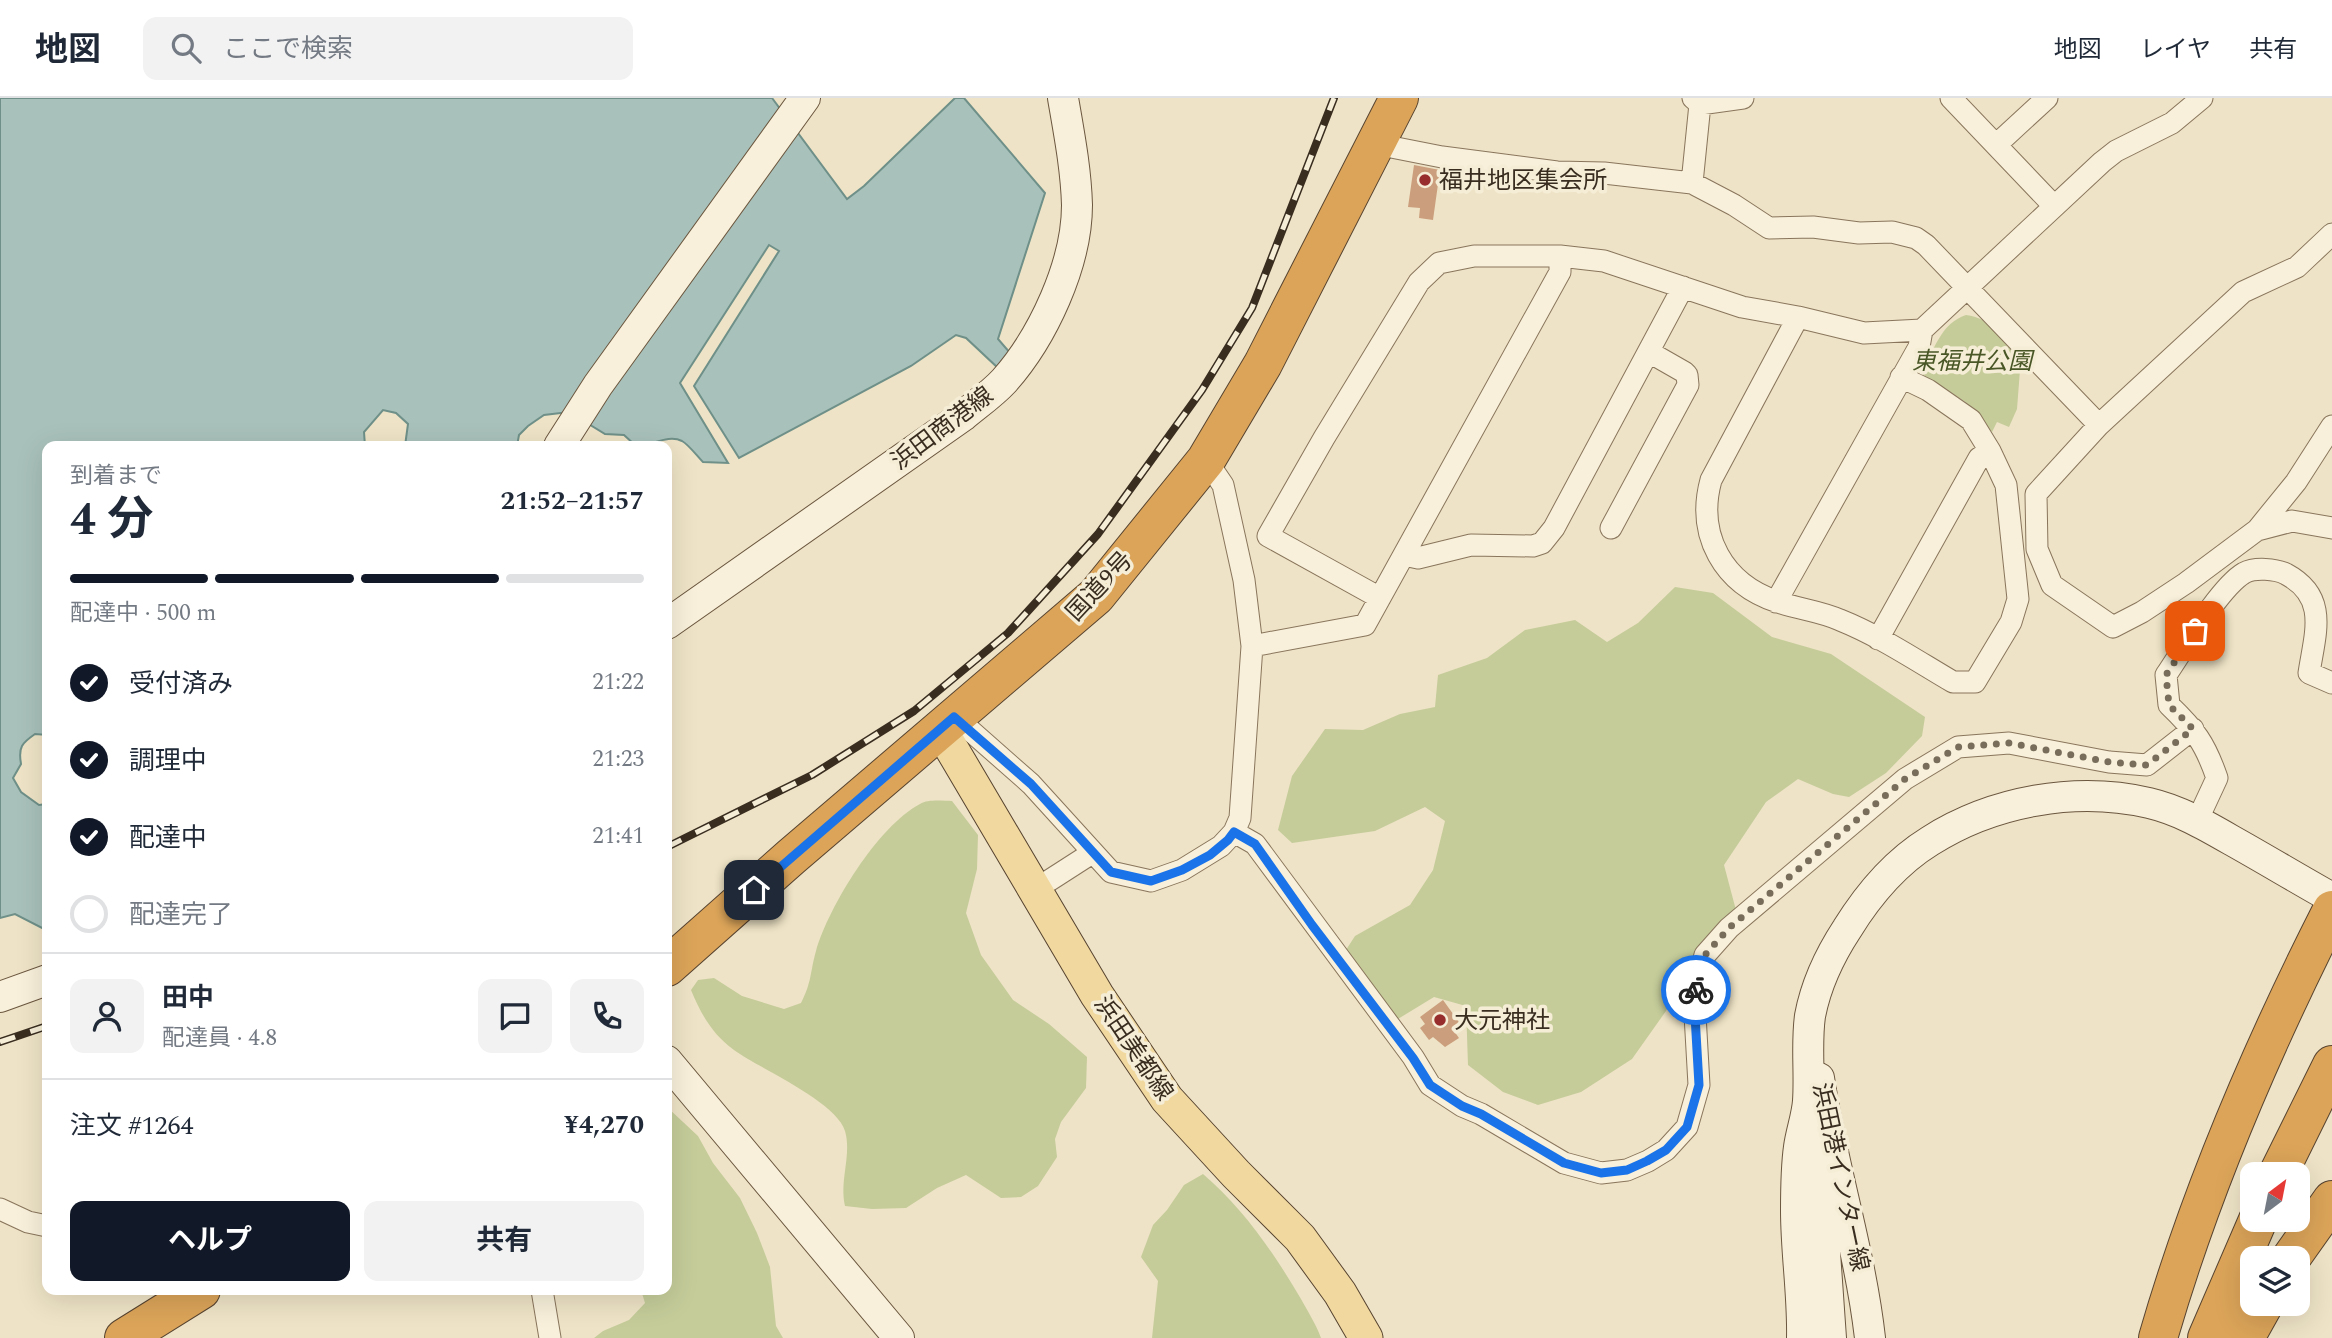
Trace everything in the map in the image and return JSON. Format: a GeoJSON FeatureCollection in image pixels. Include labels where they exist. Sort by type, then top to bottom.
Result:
{"type":"FeatureCollection","features":[{"type":"Feature","properties":{"kind":"highway","name":"国道9号"},"geometry":{"type":"LineString","coordinates":[[672,963],[791,856],[1096,596],[1206,460],[1263,364],[1399,98]]}},
{"type":"Feature","properties":{"kind":"highway"},"geometry":{"type":"LineString","coordinates":[[2158,1338],[2171,1292],[2221,1152],[2286,1001],[2332,910]]}},
{"type":"Feature","properties":{"kind":"highway"},"geometry":{"type":"LineString","coordinates":[[2284,1162],[2332,1065]]}},
{"type":"Feature","properties":{"kind":"highway"},"geometry":{"type":"LineString","coordinates":[[2299,1246],[2332,1200]]}},
{"type":"Feature","properties":{"kind":"highway"},"geometry":{"type":"LineString","coordinates":[[2207,1338],[2253,1232]]}},
{"type":"Feature","properties":{"kind":"highway"},"geometry":{"type":"LineString","coordinates":[[124,1338],[193,1295]]}},
{"type":"Feature","properties":{"kind":"highway"},"geometry":{"type":"LineString","coordinates":[[2245,1338],[2257,1316]]}},
{"type":"Feature","properties":{"kind":"main road"},"geometry":{"type":"LineString","coordinates":[[562,441],[598,385],[805,98]]}},
{"type":"Feature","properties":{"kind":"main road","name":"浜田商港線"},"geometry":{"type":"LineString","coordinates":[[672,620],[963,416],[1004,381],[1040,329],[1053,304],[1075,231],[1077,205],[1074,170],[1063,98]]}},
{"type":"Feature","properties":{"kind":"main road","name":"浜田美都線"},"geometry":{"type":"LineString","coordinates":[[947,723],[1036,889],[1097,995],[1167,1099],[1300,1238],[1339,1293],[1366,1338]]}},
{"type":"Feature","properties":{"kind":"main road","name":"浜田港インター線"},"geometry":{"type":"LineString","coordinates":[[1802,1338],[1803,1302],[1796,1213],[1798,1149],[1808,1101],[1810,1016],[1822,974],[1838,943],[1862,905],[1893,870],[1929,841],[1970,821],[2014,806],[2056,797],[2098,796],[2148,803],[2197,821],[2332,898]]}},
{"type":"Feature","properties":{"kind":"main road"},"geometry":{"type":"LineString","coordinates":[[0,997],[42,982]]}},
{"type":"Feature","properties":{"kind":"main road","name":"浜田港インター線"},"geometry":{"type":"LineString","coordinates":[[1810,1016],[1823,1106],[1864,1287],[1870,1338]]}},
{"type":"Feature","properties":{"kind":"main road"},"geometry":{"type":"LineString","coordinates":[[672,1066],[900,1338]]}},
{"type":"Feature","properties":{"kind":"main road"},"geometry":{"type":"LineString","coordinates":[[1808,1101],[1822,1210],[1831,1338]]}},
{"type":"Feature","properties":{"kind":"street"},"geometry":{"type":"LineString","coordinates":[[1692,183],[1697,101],[1743,98]]}},
{"type":"Feature","properties":{"kind":"street"},"geometry":{"type":"LineString","coordinates":[[1951,98],[2053,206]]}},
{"type":"Feature","properties":{"kind":"street"},"geometry":{"type":"LineString","coordinates":[[1996,145],[2047,98]]}},
{"type":"Feature","properties":{"kind":"street"},"geometry":{"type":"LineString","coordinates":[[1380,598],[1268,536],[1419,282],[1439,263],[1474,256],[1560,256],[1604,261],[1742,307],[1864,333],[1922,330],[2053,206],[2116,151],[2172,123],[2202,98]]}},
{"type":"Feature","properties":{"kind":"street"},"geometry":{"type":"LineString","coordinates":[[1376,144],[1442,157],[1545,171],[1604,173],[1692,183],[1734,205],[1769,228],[1812,227],[1859,233],[1892,232],[1916,239],[1926,245],[2099,425]]}},
{"type":"Feature","properties":{"kind":"street"},"geometry":{"type":"LineString","coordinates":[[2332,234],[2297,267],[2243,292],[2099,425],[2036,494],[2037,548],[2052,585],[2113,627],[2142,612],[2257,530],[2296,482],[2332,426]]}},
{"type":"Feature","properties":{"kind":"street"},"geometry":{"type":"LineString","coordinates":[[1252,646],[1365,625],[1560,272],[1560,256]]}},
{"type":"Feature","properties":{"kind":"street"},"geometry":{"type":"LineString","coordinates":[[1404,555],[1418,558],[1471,545],[1533,545],[1542,542],[1554,528],[1684,287]]}},
{"type":"Feature","properties":{"kind":"street"},"geometry":{"type":"LineString","coordinates":[[1798,317],[1711,480],[1706,508],[1711,541],[1718,556],[1727,570],[1757,593],[1776,602],[1840,619],[1953,682],[1975,682],[2011,622],[2018,600],[2006,485],[1971,420],[1928,390],[1901,377]]}},
{"type":"Feature","properties":{"kind":"street"},"geometry":{"type":"LineString","coordinates":[[1776,602],[1919,346],[1922,330]]}},
{"type":"Feature","properties":{"kind":"street"},"geometry":{"type":"LineString","coordinates":[[1611,528],[1688,385],[1684,372],[1649,352]]}},
{"type":"Feature","properties":{"kind":"street"},"geometry":{"type":"LineString","coordinates":[[1878,639],[1979,458],[1990,451]]}},
{"type":"Feature","properties":{"kind":"street"},"geometry":{"type":"LineString","coordinates":[[947,723],[1031,784],[1111,872],[1151,881],[1182,870],[1210,855],[1228,840],[1240,818],[1252,646],[1244,580],[1223,485],[1206,460]]}},
{"type":"Feature","properties":{"kind":"street"},"geometry":{"type":"LineString","coordinates":[[2257,530],[2292,521],[2332,528]]}},
{"type":"Feature","properties":{"kind":"street"},"geometry":{"type":"LineString","coordinates":[[2197,821],[2217,778],[2209,753],[2193,729],[2169,705],[2166,675],[2225,592],[2246,572],[2277,569],[2298,581],[2313,599],[2317,622],[2309,673],[2332,683]]}},
{"type":"Feature","properties":{"kind":"street"},"geometry":{"type":"LineString","coordinates":[[1234,832],[1255,844],[1312,925],[1413,1058],[1430,1085],[1564,1163],[1601,1173],[1627,1170],[1647,1161],[1666,1150],[1687,1127],[1699,1085],[1694,998],[1705,955],[1729,928],[1905,779],[1958,747],[2009,743],[2109,762],[2147,765],[2193,729]]}},
{"type":"Feature","properties":{"kind":"street"},"geometry":{"type":"LineString","coordinates":[[1036,889],[1092,853]]}},
{"type":"Feature","properties":{"kind":"street"},"geometry":{"type":"LineString","coordinates":[[0,1209],[27,1222],[42,1225]]}},
{"type":"Feature","properties":{"kind":"street"},"geometry":{"type":"LineString","coordinates":[[543,1295],[550,1338]]}},
{"type":"Feature","properties":{"kind":"green space","name":"東福井公園"},"geometry":{"type":"Polygon","coordinates":[[[1966,315],[1991,325],[2021,357],[2017,409],[2009,427],[1997,422],[1992,432],[1964,401],[1922,374],[1944,331],[1950,324],[1966,315]]]}},
{"type":"Feature","properties":{"kind":"green space"},"geometry":{"type":"Polygon","coordinates":[[[1675,587],[1713,593],[1772,637],[1831,654],[1925,717],[1922,736],[1886,773],[1849,797],[1833,794],[1798,779],[1766,802],[1724,865],[1737,914],[1690,959],[1666,1011],[1632,1059],[1581,1092],[1538,1105],[1503,1092],[1468,1065],[1466,1006],[1434,997],[1393,1022],[1344,953],[1355,936],[1410,905],[1433,870],[1445,821],[1425,807],[1375,831],[1292,843],[1278,830],[1292,776],[1325,729],[1363,730],[1400,714],[1435,707],[1438,675],[1487,658],[1525,630],[1575,620],[1607,642],[1638,623],[1675,587]]]}},
{"type":"Feature","properties":{"kind":"green space"},"geometry":{"type":"Polygon","coordinates":[[[952,801],[978,835],[977,869],[966,913],[981,955],[1013,1000],[1049,1024],[1087,1057],[1086,1088],[1061,1122],[1055,1139],[1057,1157],[1038,1186],[1021,1197],[1001,1198],[966,1175],[937,1188],[906,1208],[872,1209],[845,1206],[843,1187],[847,1140],[839,1120],[813,1097],[726,1044],[708,1023],[691,990],[698,980],[714,978],[742,996],[784,1009],[801,1003],[822,933],[844,891],[872,848],[904,815],[923,802],[952,801]]]}},
{"type":"Feature","properties":{"kind":"green space"},"geometry":{"type":"Polygon","coordinates":[[[672,1112],[698,1136],[713,1163],[740,1198],[770,1267],[776,1326],[783,1338],[594,1338],[603,1331],[629,1320],[645,1303],[643,1295],[672,1295],[672,1112]]]}},
{"type":"Feature","properties":{"kind":"green space"},"geometry":{"type":"Polygon","coordinates":[[[1203,1174],[1231,1201],[1269,1248],[1301,1299],[1321,1338],[1152,1338],[1158,1281],[1141,1257],[1153,1225],[1184,1185],[1203,1174]]]}},
{"type":"Feature","properties":{"kind":"water"},"geometry":{"type":"Polygon","coordinates":[[[0,98],[772,98],[847,199],[864,186],[955,98],[964,98],[1045,193],[998,339],[1011,354],[998,368],[966,338],[956,335],[911,366],[739,458],[694,386],[779,251],[769,245],[680,383],[728,463],[703,462],[687,445],[677,439],[631,441],[624,435],[605,434],[569,412],[544,415],[528,426],[519,435],[518,441],[406,441],[408,424],[396,413],[383,410],[364,432],[365,441],[42,441],[42,735],[35,734],[24,743],[20,753],[21,764],[13,778],[21,792],[42,805],[42,928],[15,914],[0,918],[0,98]]]}},
{"type":"Feature","properties":{"kind":"building","name":"福井地区集会所"},"geometry":{"type":"Polygon","coordinates":[[[1414,165],[1440,170],[1433,220],[1419,218],[1420,208],[1408,207],[1414,165]]]}},
{"type":"Feature","properties":{"kind":"building","name":"大元神社"},"geometry":{"type":"Polygon","coordinates":[[[1443,1000],[1461,1025],[1454,1031],[1459,1038],[1445,1047],[1433,1037],[1429,1040],[1420,1028],[1425,1024],[1420,1017],[1443,1000]]]}},
{"type":"Feature","properties":{"kind":"railway"},"geometry":{"type":"LineString","coordinates":[[672,845],[812,775],[914,711],[1008,633],[1098,534],[1202,390],[1252,308],[1334,98]]}},
{"type":"Feature","properties":{"kind":"railway"},"geometry":{"type":"LineString","coordinates":[[0,1042],[42,1028]]}},
{"type":"Feature","properties":{"kind":"way so far"},"geometry":{"type":"LineString","coordinates":[[1696,990],[1705,955],[1729,928],[1905,779],[1958,747],[2009,743],[2109,762],[2147,765],[2193,729],[2169,705],[2166,675],[2195,631]]}},
{"type":"Feature","properties":{"kind":"place","name":"福井地区集会所"},"geometry":{"type":"Point","coordinates":[1425,180]}},
{"type":"Feature","properties":{"kind":"place","name":"大元神社"},"geometry":{"type":"Point","coordinates":[1440,1020]}},
{"type":"Feature","properties":{"kind":"route"},"geometry":{"type":"LineString","coordinates":[[754,890],[954,717],[1031,784],[1111,872],[1151,881],[1182,870],[1210,855],[1234,832],[1255,844],[1312,925],[1413,1058],[1430,1085],[1564,1163],[1601,1173],[1627,1170],[1666,1150],[1687,1127],[1699,1085],[1694,998],[1696,990]]}}]}
